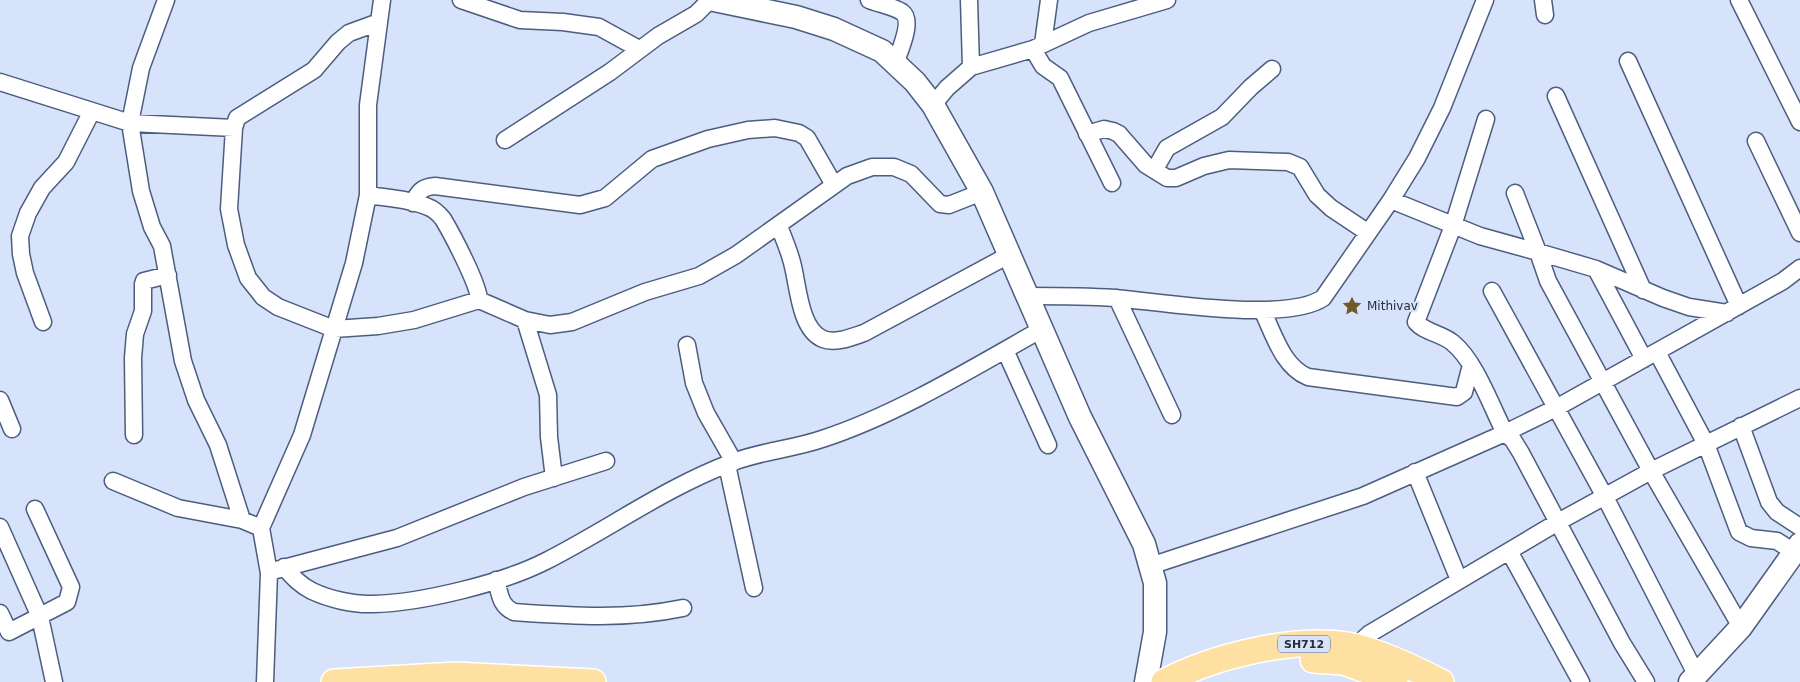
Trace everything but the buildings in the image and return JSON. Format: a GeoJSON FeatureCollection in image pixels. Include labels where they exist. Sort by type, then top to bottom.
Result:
{"type":"FeatureCollection","features":[{"type":"Feature","properties":{"kind":"main road","name":"SH712"},"geometry":{"type":"LineString","coordinates":[[1159,682],[1199,666],[1253,652],[1304,644],[1348,654],[1441,682]]}},
{"type":"Feature","properties":{"kind":"main road","name":"SH712"},"geometry":{"type":"LineString","coordinates":[[1348,654],[1401,682]]}},
{"type":"Feature","properties":{"kind":"main road"},"geometry":{"type":"LineString","coordinates":[[343,681],[456,675],[593,682]]}},
{"type":"Feature","properties":{"kind":"street"},"geometry":{"type":"LineString","coordinates":[[166,0],[141,68],[130,123],[141,191],[152,227],[162,246],[183,361],[196,400],[218,445],[242,520]]}},
{"type":"Feature","properties":{"kind":"street"},"geometry":{"type":"LineString","coordinates":[[265,682],[276,570],[261,528],[302,435],[354,263],[368,195],[368,105],[382,0]]}},
{"type":"Feature","properties":{"kind":"street"},"geometry":{"type":"LineString","coordinates":[[461,0],[520,20],[563,22],[599,27],[639,49]]}},
{"type":"Feature","properties":{"kind":"street"},"geometry":{"type":"LineString","coordinates":[[505,140],[610,72],[639,49],[696,14],[710,0]]}},
{"type":"Feature","properties":{"kind":"street"},"geometry":{"type":"LineString","coordinates":[[714,0],[796,17],[834,29],[882,51],[914,82],[933,105],[982,192],[1080,417],[1144,544],[1155,583],[1155,632],[1159,682]]}},
{"type":"Feature","properties":{"kind":"street"},"geometry":{"type":"LineString","coordinates":[[868,0],[903,13],[906,18],[907,27],[895,64]]}},
{"type":"Feature","properties":{"kind":"street"},"geometry":{"type":"LineString","coordinates":[[969,0],[971,67]]}},
{"type":"Feature","properties":{"kind":"street"},"geometry":{"type":"LineString","coordinates":[[1049,0],[1038,46],[1043,66],[1060,78],[1112,183]]}},
{"type":"Feature","properties":{"kind":"street"},"geometry":{"type":"LineString","coordinates":[[933,105],[947,88],[971,67],[1038,46],[1089,23],[1167,0]]}},
{"type":"Feature","properties":{"kind":"street"},"geometry":{"type":"LineString","coordinates":[[1027,296],[1117,298],[1262,310],[1314,304],[1322,298],[1391,200],[1417,158],[1442,108],[1485,0]]}},
{"type":"Feature","properties":{"kind":"street"},"geometry":{"type":"LineString","coordinates":[[1739,0],[1800,122]]}},
{"type":"Feature","properties":{"kind":"street"},"geometry":{"type":"LineString","coordinates":[[379,22],[349,33],[338,42],[314,70],[237,118],[234,128],[229,209],[236,245],[248,278],[263,297],[278,307],[334,328],[378,326],[414,320],[480,300],[525,320],[550,325],[572,322],[645,292],[699,276],[736,256],[834,185],[859,171],[872,167],[894,167],[911,174],[940,204],[949,205],[982,192]]}},
{"type":"Feature","properties":{"kind":"street"},"geometry":{"type":"LineString","coordinates":[[1628,61],[1733,310]]}},
{"type":"Feature","properties":{"kind":"street"},"geometry":{"type":"LineString","coordinates":[[1155,169],[1167,148],[1222,117],[1251,87],[1272,70]]}},
{"type":"Feature","properties":{"kind":"street"},"geometry":{"type":"LineString","coordinates":[[0,82],[130,123],[234,128]]}},
{"type":"Feature","properties":{"kind":"street"},"geometry":{"type":"LineString","coordinates":[[1556,96],[1643,290]]}},
{"type":"Feature","properties":{"kind":"street"},"geometry":{"type":"LineString","coordinates":[[43,322],[25,273],[20,254],[20,236],[28,213],[42,188],[66,162],[92,111]]}},
{"type":"Feature","properties":{"kind":"street"},"geometry":{"type":"LineString","coordinates":[[1486,119],[1453,226],[1416,322],[1419,326],[1441,334],[1454,343],[1471,365],[1505,433],[1521,453],[1622,643],[1646,682]]}},
{"type":"Feature","properties":{"kind":"street"},"geometry":{"type":"LineString","coordinates":[[413,203],[418,192],[425,187],[435,186],[580,204],[605,198],[652,159],[708,138],[748,130],[775,128],[799,132],[807,138],[834,185]]}},
{"type":"Feature","properties":{"kind":"street"},"geometry":{"type":"LineString","coordinates":[[1087,134],[1104,129],[1119,134],[1146,164],[1167,178],[1176,178],[1204,166],[1229,160],[1288,162],[1300,167],[1317,194],[1331,208],[1367,232]]}},
{"type":"Feature","properties":{"kind":"street"},"geometry":{"type":"LineString","coordinates":[[1756,140],[1800,233]]}},
{"type":"Feature","properties":{"kind":"street"},"geometry":{"type":"LineString","coordinates":[[1515,193],[1548,281],[1651,471],[1741,627]]}},
{"type":"Feature","properties":{"kind":"street"},"geometry":{"type":"LineString","coordinates":[[368,195],[428,206],[442,218],[480,300]]}},
{"type":"Feature","properties":{"kind":"street"},"geometry":{"type":"LineString","coordinates":[[1391,200],[1480,236],[1596,269],[1643,290],[1690,307],[1733,310]]}},
{"type":"Feature","properties":{"kind":"street"},"geometry":{"type":"LineString","coordinates":[[779,226],[792,260],[803,315],[814,332],[823,339],[841,340],[864,333],[1009,254]]}},
{"type":"Feature","properties":{"kind":"street"},"geometry":{"type":"LineString","coordinates":[[1150,566],[1363,496],[1505,433],[1556,408],[1733,310],[1783,281],[1800,268]]}},
{"type":"Feature","properties":{"kind":"street"},"geometry":{"type":"LineString","coordinates":[[1492,291],[1605,497],[1693,678],[1741,627],[1797,548],[1777,541],[1751,538],[1739,532],[1706,444],[1596,269]]}},
{"type":"Feature","properties":{"kind":"street"},"geometry":{"type":"LineString","coordinates":[[134,435],[133,358],[135,334],[143,310],[143,284],[144,281],[168,275]]}},
{"type":"Feature","properties":{"kind":"street"},"geometry":{"type":"LineString","coordinates":[[1117,298],[1172,415]]}},
{"type":"Feature","properties":{"kind":"street"},"geometry":{"type":"LineString","coordinates":[[1262,310],[1288,365],[1308,377],[1457,397],[1464,392],[1471,365]]}},
{"type":"Feature","properties":{"kind":"street"},"geometry":{"type":"LineString","coordinates":[[525,320],[548,396],[549,437],[554,478]]}},
{"type":"Feature","properties":{"kind":"street"},"geometry":{"type":"LineString","coordinates":[[276,570],[314,592],[344,601],[371,604],[460,590],[496,580],[544,562],[645,503],[730,463],[822,439],[865,423],[1042,329]]}},
{"type":"Feature","properties":{"kind":"street"},"geometry":{"type":"LineString","coordinates":[[687,345],[694,384],[706,414],[730,463],[754,588]]}},
{"type":"Feature","properties":{"kind":"street"},"geometry":{"type":"LineString","coordinates":[[1005,350],[1048,445]]}},
{"type":"Feature","properties":{"kind":"street"},"geometry":{"type":"LineString","coordinates":[[1348,654],[1369,634],[1558,522],[1651,471],[1800,398]]}},
{"type":"Feature","properties":{"kind":"street"},"geometry":{"type":"LineString","coordinates":[[0,400],[12,429]]}},
{"type":"Feature","properties":{"kind":"street"},"geometry":{"type":"LineString","coordinates":[[1741,426],[1769,502],[1777,512],[1800,527]]}},
{"type":"Feature","properties":{"kind":"street"},"geometry":{"type":"LineString","coordinates":[[276,570],[397,538],[516,490],[606,461]]}},
{"type":"Feature","properties":{"kind":"street"},"geometry":{"type":"LineString","coordinates":[[1415,472],[1459,580]]}},
{"type":"Feature","properties":{"kind":"street"},"geometry":{"type":"LineString","coordinates":[[113,481],[178,508],[242,520],[261,528]]}},
{"type":"Feature","properties":{"kind":"street"},"geometry":{"type":"LineString","coordinates":[[0,613],[4,634],[67,602],[71,587],[35,509]]}},
{"type":"Feature","properties":{"kind":"street"},"geometry":{"type":"LineString","coordinates":[[0,527],[40,617],[54,682]]}},
{"type":"Feature","properties":{"kind":"street"},"geometry":{"type":"LineString","coordinates":[[1509,550],[1581,682]]}},
{"type":"Feature","properties":{"kind":"street"},"geometry":{"type":"LineString","coordinates":[[496,580],[505,608],[514,612],[577,616],[628,616],[649,615],[683,608]]}},
{"type":"Feature","properties":{"kind":"place","name":"Mithivav"},"geometry":{"type":"Point","coordinates":[1352,306]}}]}
